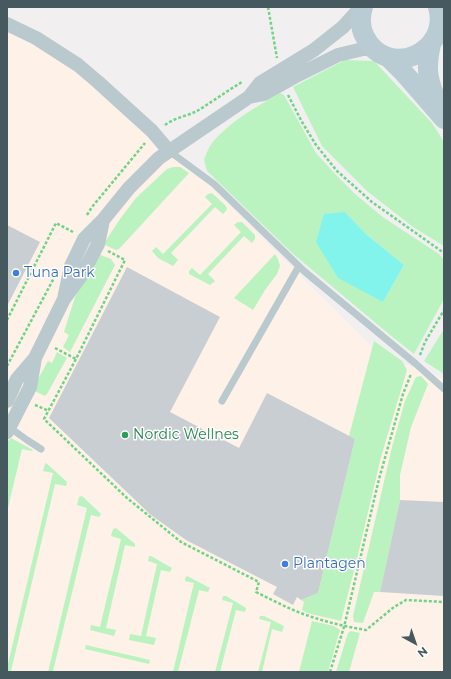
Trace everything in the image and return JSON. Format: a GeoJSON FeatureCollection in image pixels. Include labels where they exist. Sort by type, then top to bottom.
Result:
{"type":"FeatureCollection","features":[{"type":"Feature","properties":{"kind":"main road"},"geometry":{"type":"LineString","coordinates":[[362,7],[362,28],[367,40],[404,73],[444,118]]}},
{"type":"Feature","properties":{"kind":"main road"},"geometry":{"type":"LineString","coordinates":[[381,53],[402,59],[415,56],[426,49],[431,44],[439,27],[440,14],[438,7]]}},
{"type":"Feature","properties":{"kind":"main road"},"geometry":{"type":"LineString","coordinates":[[431,44],[427,71],[433,92],[444,118]]}},
{"type":"Feature","properties":{"kind":"street"},"geometry":{"type":"LineString","coordinates":[[7,401],[17,379],[35,358],[64,299],[71,266],[84,239],[103,220],[129,188],[159,158],[249,97],[260,83],[314,50],[343,27],[362,7]]}},
{"type":"Feature","properties":{"kind":"street"},"geometry":{"type":"LineString","coordinates":[[7,24],[36,38],[78,65],[152,131],[169,151]]}},
{"type":"Feature","properties":{"kind":"street"},"geometry":{"type":"LineString","coordinates":[[249,97],[264,94],[338,55],[363,49],[381,53]]}},
{"type":"Feature","properties":{"kind":"street"},"geometry":{"type":"LineString","coordinates":[[8,429],[30,387],[35,358]]}},
{"type":"Feature","properties":{"kind":"lane"},"geometry":{"type":"LineString","coordinates":[[169,151],[214,184],[299,266],[444,389]]}},
{"type":"Feature","properties":{"kind":"lane"},"geometry":{"type":"LineString","coordinates":[[222,401],[299,266]]}},
{"type":"Feature","properties":{"kind":"lane"},"geometry":{"type":"LineString","coordinates":[[8,429],[41,449]]}},
{"type":"Feature","properties":{"kind":"path"},"geometry":{"type":"LineString","coordinates":[[268,7],[277,61]]}},
{"type":"Feature","properties":{"kind":"path"},"geometry":{"type":"LineString","coordinates":[[289,98],[316,145],[337,171],[372,202],[444,253]]}},
{"type":"Feature","properties":{"kind":"path"},"geometry":{"type":"LineString","coordinates":[[7,320],[56,223],[77,234]]}},
{"type":"Feature","properties":{"kind":"path"},"geometry":{"type":"LineString","coordinates":[[108,250],[125,260],[76,359],[44,419],[127,498],[181,542],[259,582],[256,592],[312,617],[344,627],[366,630],[394,607],[406,600],[444,602]]}},
{"type":"Feature","properties":{"kind":"path"},"geometry":{"type":"LineString","coordinates":[[330,672],[344,627],[378,479],[403,394],[425,342],[444,310]]}},
{"type":"Feature","properties":{"kind":"path"},"geometry":{"type":"LineString","coordinates":[[55,348],[76,359]]}},
{"type":"Feature","properties":{"kind":"path"},"geometry":{"type":"LineString","coordinates":[[33,404],[49,411]]}},
{"type":"Feature","properties":{"kind":"shaded area"},"geometry":{"type":"Polygon","coordinates":[[[7,21],[122,98],[381,356],[444,378],[444,672],[7,672],[7,21]]]}},
{"type":"Feature","properties":{"kind":"green space"},"geometry":{"type":"Polygon","coordinates":[[[345,60],[374,61],[432,123],[444,142],[444,246],[413,227],[367,191],[322,146],[293,87],[345,60]]]}},
{"type":"Feature","properties":{"kind":"green space"},"geometry":{"type":"Polygon","coordinates":[[[280,93],[284,95],[316,153],[335,174],[355,194],[384,218],[439,254],[444,260],[444,299],[414,354],[292,253],[207,171],[204,160],[208,149],[219,135],[235,121],[280,93]],[[345,212],[383,302],[404,265],[366,234],[345,212]]]}},
{"type":"Feature","properties":{"kind":"green space"},"geometry":{"type":"Polygon","coordinates":[[[180,167],[189,173],[119,249],[116,250],[105,245],[105,242],[120,219],[136,198],[167,169],[180,167]]]}},
{"type":"Feature","properties":{"kind":"green space"},"geometry":{"type":"Polygon","coordinates":[[[212,193],[226,206],[227,210],[223,214],[215,207],[171,253],[178,260],[173,266],[158,258],[152,251],[156,247],[163,254],[212,204],[205,197],[212,193]]]}},
{"type":"Feature","properties":{"kind":"green space"},"geometry":{"type":"Polygon","coordinates":[[[238,222],[242,222],[255,235],[255,239],[252,243],[244,236],[208,274],[215,281],[210,285],[189,274],[189,271],[192,268],[200,275],[241,232],[234,225],[238,222]]]}},
{"type":"Feature","properties":{"kind":"green space"},"geometry":{"type":"Polygon","coordinates":[[[98,254],[111,259],[115,265],[70,352],[63,347],[69,335],[64,332],[75,297],[98,254]]]}},
{"type":"Feature","properties":{"kind":"green space"},"geometry":{"type":"Polygon","coordinates":[[[275,254],[280,266],[277,274],[253,310],[234,298],[275,254]]]}},
{"type":"Feature","properties":{"kind":"green space"},"geometry":{"type":"Polygon","coordinates":[[[444,329],[444,374],[424,361],[444,329]]]}},
{"type":"Feature","properties":{"kind":"green space"},"geometry":{"type":"Polygon","coordinates":[[[374,341],[402,361],[407,370],[381,457],[341,621],[307,613],[302,610],[304,602],[301,600],[318,593],[355,439],[349,436],[374,341]]]}},
{"type":"Feature","properties":{"kind":"green space"},"geometry":{"type":"Polygon","coordinates":[[[57,352],[67,358],[45,396],[32,390],[48,361],[52,363],[57,352]]]}},
{"type":"Feature","properties":{"kind":"green space"},"geometry":{"type":"Polygon","coordinates":[[[421,376],[428,384],[411,427],[400,475],[400,500],[380,592],[374,592],[363,623],[354,622],[353,616],[392,447],[405,401],[416,377],[421,376]]]}},
{"type":"Feature","properties":{"kind":"green space"},"geometry":{"type":"Polygon","coordinates":[[[11,438],[33,450],[22,449],[7,512],[7,442],[11,438]]]}},
{"type":"Feature","properties":{"kind":"green space"},"geometry":{"type":"Polygon","coordinates":[[[46,463],[67,482],[66,486],[55,484],[11,671],[13,672],[7,672],[53,473],[43,471],[46,463]]]}},
{"type":"Feature","properties":{"kind":"green space"},"geometry":{"type":"Polygon","coordinates":[[[82,496],[101,514],[99,517],[91,515],[53,671],[57,672],[48,672],[87,508],[77,505],[79,497],[82,496]]]}},
{"type":"Feature","properties":{"kind":"green space"},"geometry":{"type":"Polygon","coordinates":[[[116,528],[135,544],[135,547],[125,545],[106,628],[116,630],[114,636],[90,630],[91,625],[100,627],[121,539],[111,536],[113,529],[116,528]]]}},
{"type":"Feature","properties":{"kind":"green space"},"geometry":{"type":"Polygon","coordinates":[[[149,556],[172,568],[170,572],[161,570],[146,636],[156,638],[154,645],[129,640],[130,634],[141,636],[157,564],[148,561],[149,556]]]}},
{"type":"Feature","properties":{"kind":"green space"},"geometry":{"type":"Polygon","coordinates":[[[187,576],[210,588],[208,592],[199,590],[178,672],[173,672],[194,583],[185,581],[187,576]]]}},
{"type":"Feature","properties":{"kind":"green space"},"geometry":{"type":"Polygon","coordinates":[[[223,596],[226,596],[246,608],[245,612],[236,610],[220,672],[215,672],[233,603],[222,600],[223,596]]]}},
{"type":"Feature","properties":{"kind":"green space"},"geometry":{"type":"Polygon","coordinates":[[[260,616],[264,616],[284,626],[282,632],[272,629],[262,672],[258,672],[271,622],[259,619],[260,616]]]}},
{"type":"Feature","properties":{"kind":"green space"},"geometry":{"type":"Polygon","coordinates":[[[312,621],[334,626],[340,630],[328,672],[299,672],[312,621]]]}},
{"type":"Feature","properties":{"kind":"green space"},"geometry":{"type":"Polygon","coordinates":[[[351,631],[360,633],[349,672],[336,672],[348,633],[351,631]]]}},
{"type":"Feature","properties":{"kind":"green space"},"geometry":{"type":"Polygon","coordinates":[[[86,645],[150,660],[149,664],[85,649],[86,645]]]}},
{"type":"Feature","properties":{"kind":"water"},"geometry":{"type":"Polygon","coordinates":[[[345,212],[366,234],[404,265],[383,302],[338,278],[316,242],[324,214],[345,212]]]}},
{"type":"Feature","properties":{"kind":"building","name":"Tuna Park"},"geometry":{"type":"Polygon","coordinates":[[[7,225],[40,242],[7,306],[7,225]]]}},
{"type":"Feature","properties":{"kind":"building"},"geometry":{"type":"Polygon","coordinates":[[[127,267],[220,317],[170,412],[239,448],[267,393],[355,439],[318,593],[301,600],[297,597],[293,605],[273,594],[277,587],[186,540],[151,515],[49,418],[127,267]]]}},
{"type":"Feature","properties":{"kind":"building"},"geometry":{"type":"Polygon","coordinates":[[[400,500],[444,502],[444,596],[380,592],[400,500]]]}},
{"type":"Feature","properties":{"kind":"place","name":"Tuna Park"},"geometry":{"type":"Point","coordinates":[16,273]}},
{"type":"Feature","properties":{"kind":"place","name":"Nordic Wellnes"},"geometry":{"type":"Point","coordinates":[125,435]}},
{"type":"Feature","properties":{"kind":"place","name":"Plantagen"},"geometry":{"type":"Point","coordinates":[285,564]}}]}
